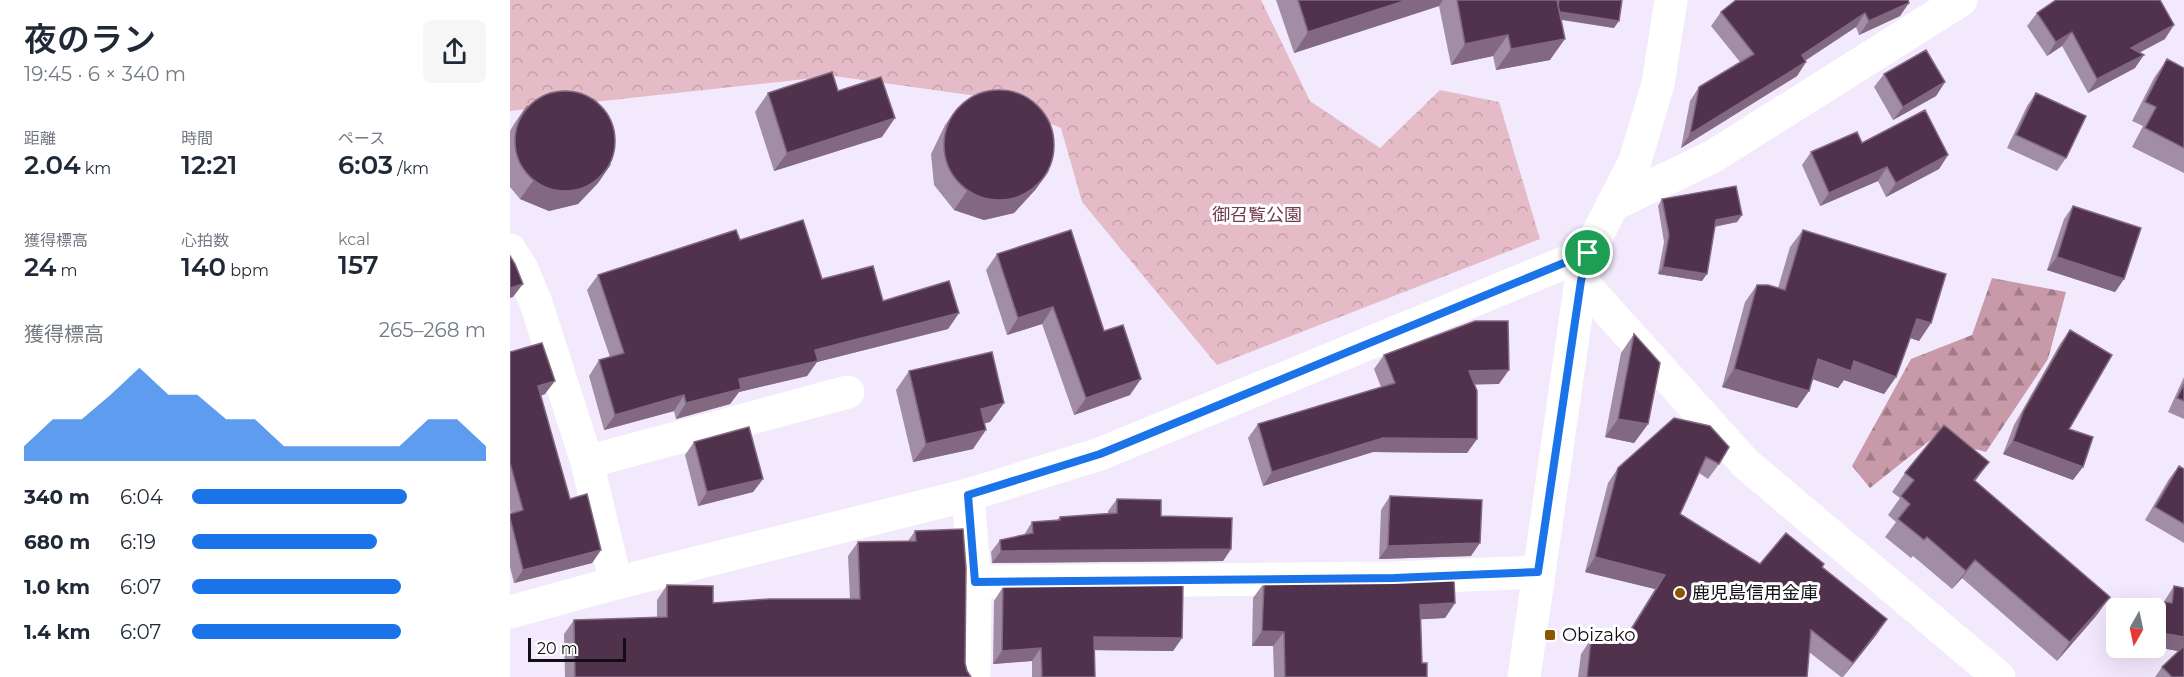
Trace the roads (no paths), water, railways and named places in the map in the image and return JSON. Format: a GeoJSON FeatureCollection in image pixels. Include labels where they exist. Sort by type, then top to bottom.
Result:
{"type":"FeatureCollection","features":[{"type":"Feature","properties":{"kind":"street"},"geometry":{"type":"LineString","coordinates":[[1524,677],[1584,267],[1635,161],[1655,93],[1671,0]]}},
{"type":"Feature","properties":{"kind":"street"},"geometry":{"type":"LineString","coordinates":[[1612,206],[1712,157],[1961,0]]}},
{"type":"Feature","properties":{"kind":"street"},"geometry":{"type":"LineString","coordinates":[[510,250],[522,269],[523,306],[587,462],[616,583]]}},
{"type":"Feature","properties":{"kind":"street"},"geometry":{"type":"LineString","coordinates":[[510,612],[616,583],[968,495],[1100,454],[1584,267]]}},
{"type":"Feature","properties":{"kind":"street"},"geometry":{"type":"LineString","coordinates":[[1584,267],[1746,464],[1999,677]]}},
{"type":"Feature","properties":{"kind":"street"},"geometry":{"type":"LineString","coordinates":[[587,462],[848,392]]}},
{"type":"Feature","properties":{"kind":"street"},"geometry":{"type":"LineString","coordinates":[[968,495],[975,582],[974,677]]}},
{"type":"Feature","properties":{"kind":"street"},"geometry":{"type":"LineString","coordinates":[[975,582],[1394,578],[1538,572]]}},
{"type":"Feature","properties":{"kind":"place","name":"鹿児島信用金庫"},"geometry":{"type":"Point","coordinates":[1680,593]}},
{"type":"Feature","properties":{"kind":"place","name":"Obizako"},"geometry":{"type":"Point","coordinates":[1550,635]}},
{"type":"Feature","properties":{"kind":"park label","name":"御召覧公園"},"geometry":{"type":"Point","coordinates":[1257,215]}}]}
